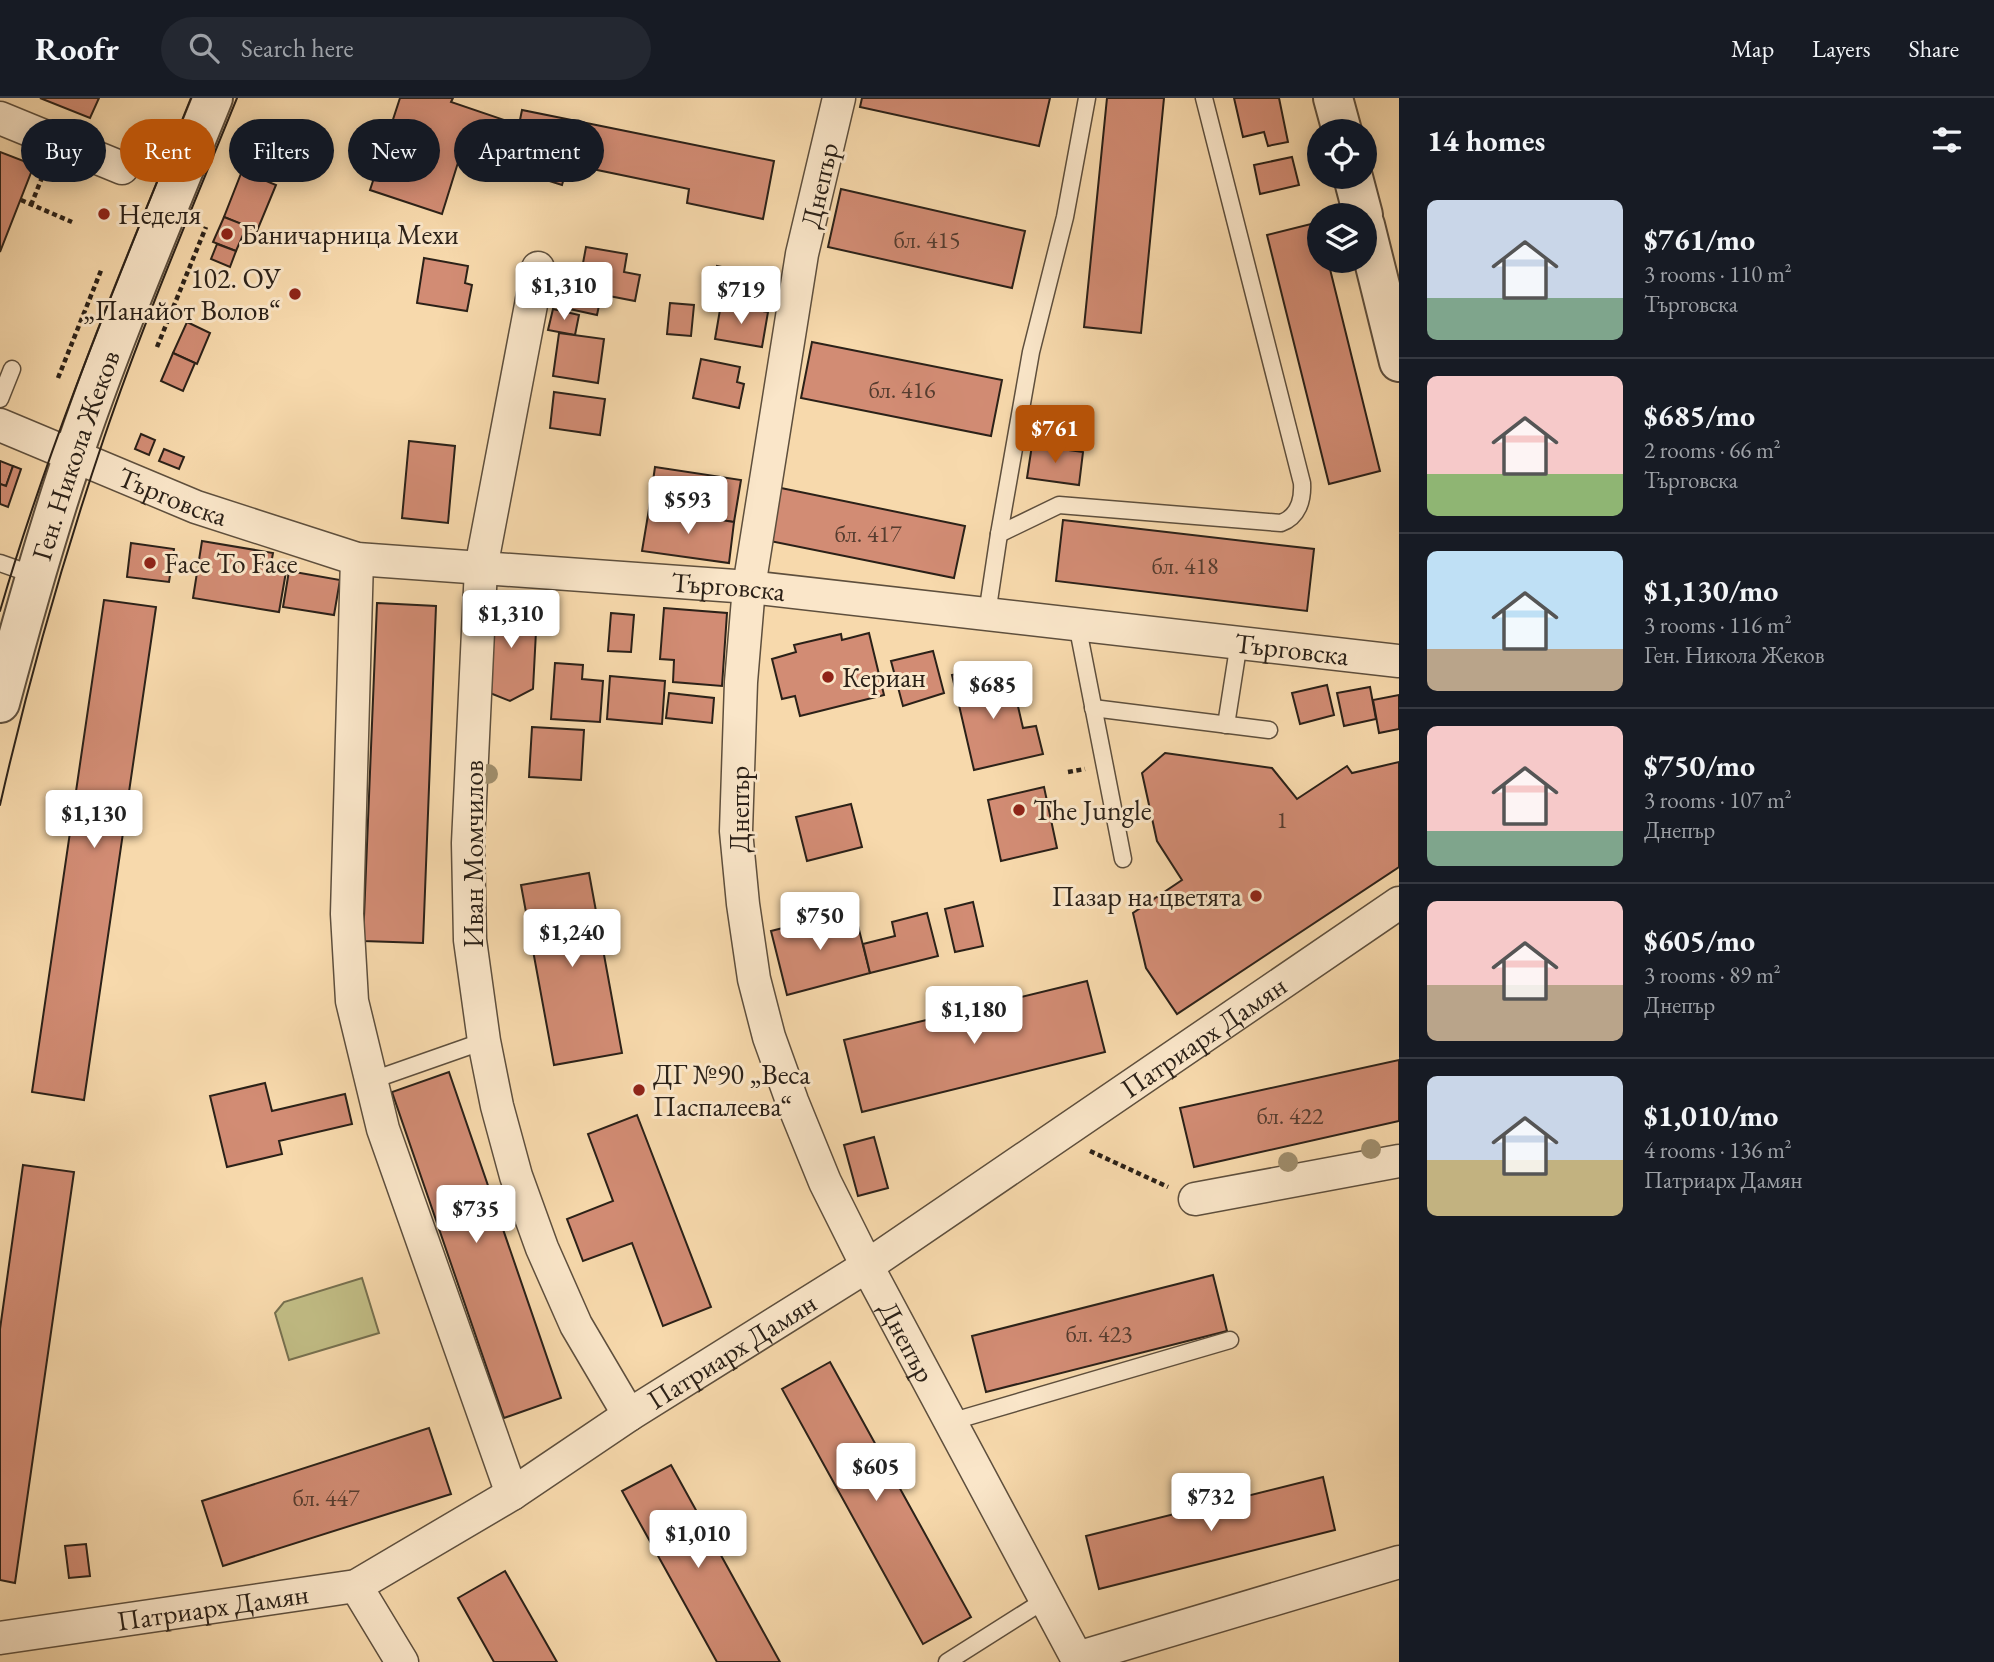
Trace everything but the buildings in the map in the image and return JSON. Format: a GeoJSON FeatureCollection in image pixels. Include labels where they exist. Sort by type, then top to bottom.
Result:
{"type":"FeatureCollection","features":[{"type":"Feature","properties":{"kind":"street","name":"Ген. Никола Жеков"},"geometry":{"type":"LineString","coordinates":[[0,703],[17,569],[73,456],[213,98]]}},
{"type":"Feature","properties":{"kind":"street","name":"Днепър"},"geometry":{"type":"LineString","coordinates":[[839,98],[802,254],[749,587],[741,682],[736,831],[754,979],[769,1037],[825,1182],[867,1266],[1078,1660]]}},
{"type":"Feature","properties":{"kind":"street"},"geometry":{"type":"LineString","coordinates":[[1333,98],[1339,119]]}},
{"type":"Feature","properties":{"kind":"street"},"geometry":{"type":"LineString","coordinates":[[0,118],[120,167]]}},
{"type":"Feature","properties":{"kind":"street","name":"Иван Момчилов"},"geometry":{"type":"LineString","coordinates":[[538,268],[481,568],[468,843],[470,940],[484,1041],[497,1106],[516,1176],[542,1248],[576,1325],[629,1415]]}},
{"type":"Feature","properties":{"kind":"street"},"geometry":{"type":"LineString","coordinates":[[1377,273],[1399,362]]}},
{"type":"Feature","properties":{"kind":"street","name":"Търговска"},"geometry":{"type":"LineString","coordinates":[[0,425],[195,507],[357,559],[749,587],[1399,661]]}},
{"type":"Feature","properties":{"kind":"street"},"geometry":{"type":"LineString","coordinates":[[357,559],[347,914],[352,1001],[383,1129],[512,1494]]}},
{"type":"Feature","properties":{"kind":"street","name":"Патриарх Дамян"},"geometry":{"type":"LineString","coordinates":[[0,1638],[356,1586],[512,1494],[629,1415],[867,1266],[1399,903]]}},
{"type":"Feature","properties":{"kind":"street"},"geometry":{"type":"LineString","coordinates":[[1195,1199],[1399,1161]]}},
{"type":"Feature","properties":{"kind":"street"},"geometry":{"type":"LineString","coordinates":[[1078,1660],[1399,1562]]}},
{"type":"Feature","properties":{"kind":"street"},"geometry":{"type":"LineString","coordinates":[[356,1586],[402,1662]]}},
{"type":"Feature","properties":{"kind":"lane"},"geometry":{"type":"LineString","coordinates":[[987,614],[1031,352],[1065,217],[1087,98]]}},
{"type":"Feature","properties":{"kind":"lane"},"geometry":{"type":"LineString","coordinates":[[999,534],[1059,505],[1281,523],[1289,520],[1297,510],[1303,483],[1204,98]]}},
{"type":"Feature","properties":{"kind":"lane"},"geometry":{"type":"LineString","coordinates":[[0,399],[12,369]]}},
{"type":"Feature","properties":{"kind":"lane"},"geometry":{"type":"LineString","coordinates":[[1077,624],[1123,859]]}},
{"type":"Feature","properties":{"kind":"lane"},"geometry":{"type":"LineString","coordinates":[[1226,725],[1240,642]]}},
{"type":"Feature","properties":{"kind":"lane"},"geometry":{"type":"LineString","coordinates":[[1093,708],[1269,730]]}},
{"type":"Feature","properties":{"kind":"lane"},"geometry":{"type":"LineString","coordinates":[[370,1081],[484,1041]]}},
{"type":"Feature","properties":{"kind":"lane"},"geometry":{"type":"LineString","coordinates":[[950,1422],[1230,1339]]}},
{"type":"Feature","properties":{"kind":"lane"},"geometry":{"type":"LineString","coordinates":[[947,1662],[1045,1600]]}},
{"type":"Feature","properties":{"kind":"path"},"geometry":{"type":"LineString","coordinates":[[21,200],[72,222]]}},
{"type":"Feature","properties":{"kind":"path"},"geometry":{"type":"LineString","coordinates":[[157,347],[205,227]]}},
{"type":"Feature","properties":{"kind":"path"},"geometry":{"type":"LineString","coordinates":[[58,378],[102,268]]}},
{"type":"Feature","properties":{"kind":"path"},"geometry":{"type":"LineString","coordinates":[[1057,1136],[1195,1199]]}},
{"type":"Feature","properties":{"kind":"shaded area"},"geometry":{"type":"Polygon","coordinates":[[[362,1278],[379,1333],[289,1360],[275,1313],[284,1302],[362,1278]]]}},
{"type":"Feature","properties":{"kind":"tram line"},"geometry":{"type":"LineString","coordinates":[[0,611],[65,416],[191,98]]}},
{"type":"Feature","properties":{"kind":"tram line"},"geometry":{"type":"LineString","coordinates":[[0,805],[47,621],[104,438],[151,310],[237,98]]}},
{"type":"Feature","properties":{"kind":"place","name":"Неделя"},"geometry":{"type":"Point","coordinates":[104,214]}},
{"type":"Feature","properties":{"kind":"place","name":"Баничарница Мехи"},"geometry":{"type":"Point","coordinates":[227,234]}},
{"type":"Feature","properties":{"kind":"place","name":"102. ОУ „Панайот Волов“"},"geometry":{"type":"Point","coordinates":[295,294]}},
{"type":"Feature","properties":{"kind":"place","name":"Face To Face"},"geometry":{"type":"Point","coordinates":[150,563]}},
{"type":"Feature","properties":{"kind":"place","name":"Кериан"},"geometry":{"type":"Point","coordinates":[828,677]}},
{"type":"Feature","properties":{"kind":"place","name":"The Jungle"},"geometry":{"type":"Point","coordinates":[1019,810]}},
{"type":"Feature","properties":{"kind":"place","name":"Пазар на цветята"},"geometry":{"type":"Point","coordinates":[1256,896]}},
{"type":"Feature","properties":{"kind":"place","name":"ДГ №90 „Веса Паспалеева“"},"geometry":{"type":"Point","coordinates":[639,1090]}}]}
